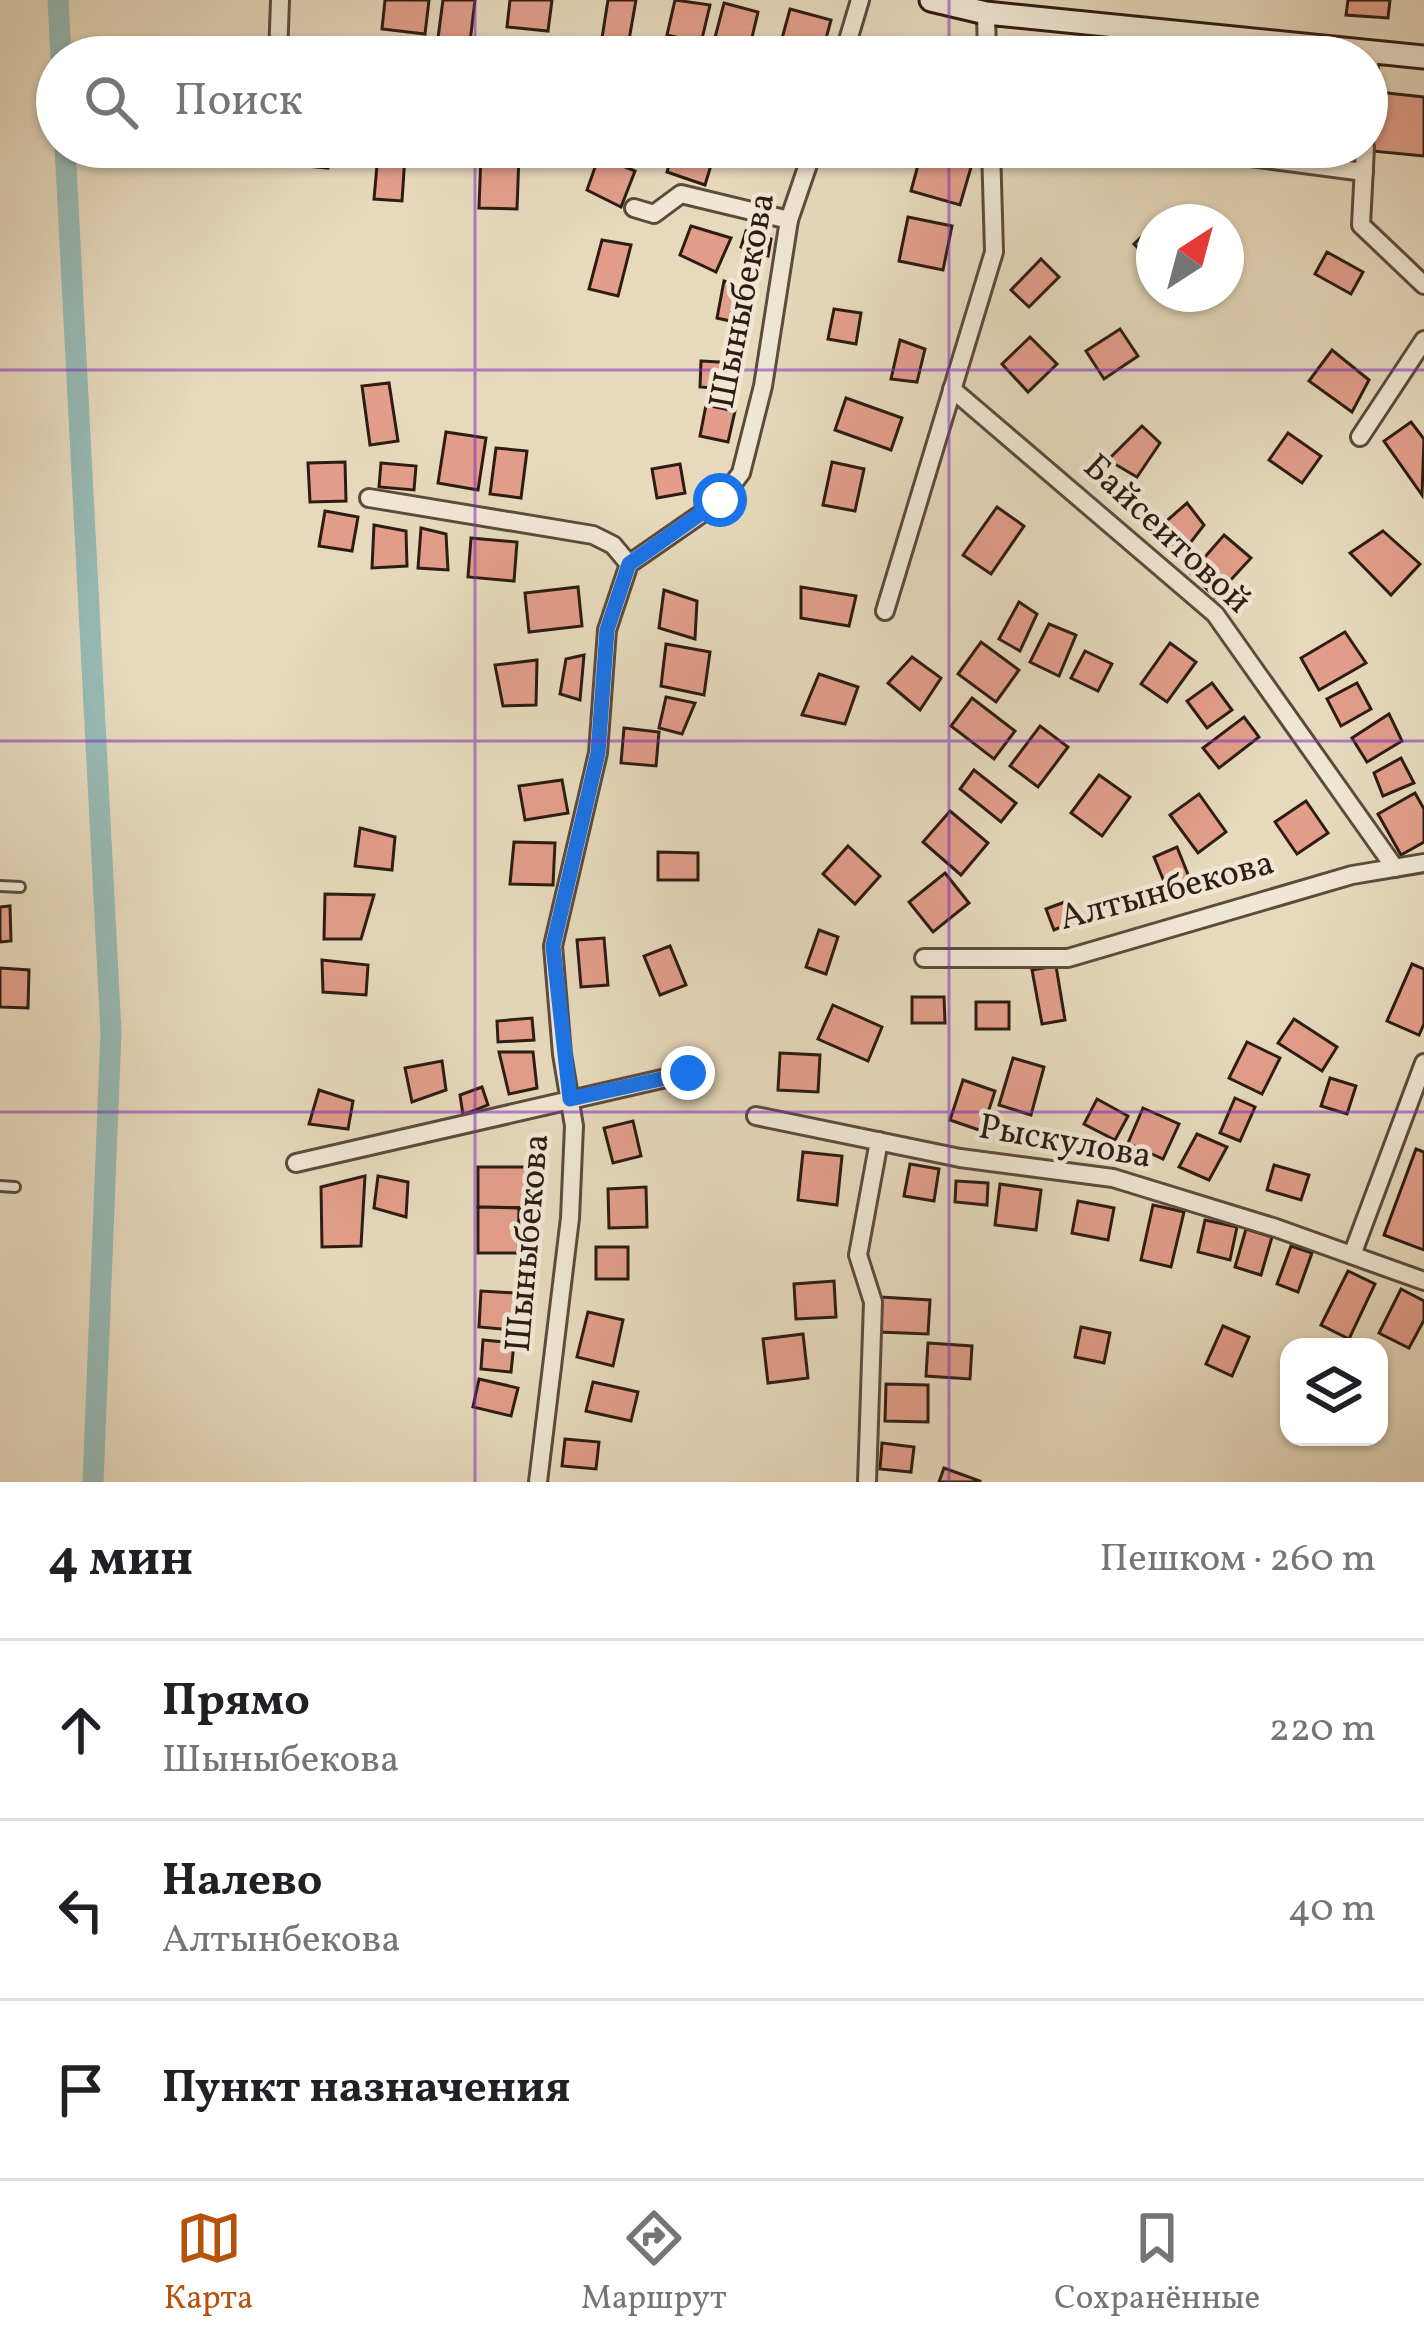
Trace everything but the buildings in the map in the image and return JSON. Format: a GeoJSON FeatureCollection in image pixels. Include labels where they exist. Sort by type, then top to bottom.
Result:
{"type":"FeatureCollection","features":[{"type":"Feature","properties":{"kind":"street"},"geometry":{"type":"LineString","coordinates":[[279,36],[280,0]]}},
{"type":"Feature","properties":{"kind":"street"},"geometry":{"type":"LineString","coordinates":[[849,36],[860,0]]}},
{"type":"Feature","properties":{"kind":"street"},"geometry":{"type":"LineString","coordinates":[[931,0],[986,13],[1223,36]]}},
{"type":"Feature","properties":{"kind":"street"},"geometry":{"type":"LineString","coordinates":[[986,13],[987,36]]}},
{"type":"Feature","properties":{"kind":"street"},"geometry":{"type":"LineString","coordinates":[[1184,32],[1184,36]]}},
{"type":"Feature","properties":{"kind":"street"},"geometry":{"type":"LineString","coordinates":[[1388,53],[1424,57]]}},
{"type":"Feature","properties":{"kind":"street","name":"Шыныбекова"},"geometry":{"type":"LineString","coordinates":[[538,1482],[570,1218],[574,1126],[553,946],[598,753],[607,630],[629,564],[720,500],[741,473],[763,386],[789,220],[807,168]]}},
{"type":"Feature","properties":{"kind":"street"},"geometry":{"type":"LineString","coordinates":[[885,611],[994,252],[992,168]]}},
{"type":"Feature","properties":{"kind":"street"},"geometry":{"type":"LineString","coordinates":[[1334,168],[1364,172]]}},
{"type":"Feature","properties":{"kind":"street"},"geometry":{"type":"LineString","coordinates":[[1364,168],[1361,225],[1424,285]]}},
{"type":"Feature","properties":{"kind":"street"},"geometry":{"type":"LineString","coordinates":[[634,208],[654,214],[681,194],[789,220]]}},
{"type":"Feature","properties":{"kind":"street"},"geometry":{"type":"LineString","coordinates":[[1360,436],[1424,340]]}},
{"type":"Feature","properties":{"kind":"street","name":"Байсеитовой"},"geometry":{"type":"LineString","coordinates":[[952,389],[1216,614],[1395,868]]}},
{"type":"Feature","properties":{"kind":"street"},"geometry":{"type":"LineString","coordinates":[[369,498],[593,535],[613,545],[629,564]]}},
{"type":"Feature","properties":{"kind":"street","name":"Алтынбекова"},"geometry":{"type":"LineString","coordinates":[[925,958],[1067,958],[1352,875],[1424,863]]}},
{"type":"Feature","properties":{"kind":"street"},"geometry":{"type":"LineString","coordinates":[[1352,1255],[1424,1063]]}},
{"type":"Feature","properties":{"kind":"street"},"geometry":{"type":"LineString","coordinates":[[296,1163],[688,1073]]}},
{"type":"Feature","properties":{"kind":"street","name":"Рыскулова"},"geometry":{"type":"LineString","coordinates":[[756,1116],[960,1158],[1113,1178],[1424,1281]]}},
{"type":"Feature","properties":{"kind":"street"},"geometry":{"type":"LineString","coordinates":[[867,1482],[873,1302],[858,1255],[879,1142]]}},
{"type":"Feature","properties":{"kind":"lane"},"geometry":{"type":"LineString","coordinates":[[0,886],[20,887]]}},
{"type":"Feature","properties":{"kind":"lane"},"geometry":{"type":"LineString","coordinates":[[0,1186],[15,1187]]}},
{"type":"Feature","properties":{"kind":"waterway"},"geometry":{"type":"LineString","coordinates":[[58,0],[60,36]]}},
{"type":"Feature","properties":{"kind":"waterway"},"geometry":{"type":"LineString","coordinates":[[66,168],[111,1032],[93,1482]]}},
{"type":"Feature","properties":{"kind":"route"},"geometry":{"type":"LineString","coordinates":[[688,1073],[570,1099],[553,946],[598,753],[607,630],[617,596],[629,564],[720,500]]}}]}
